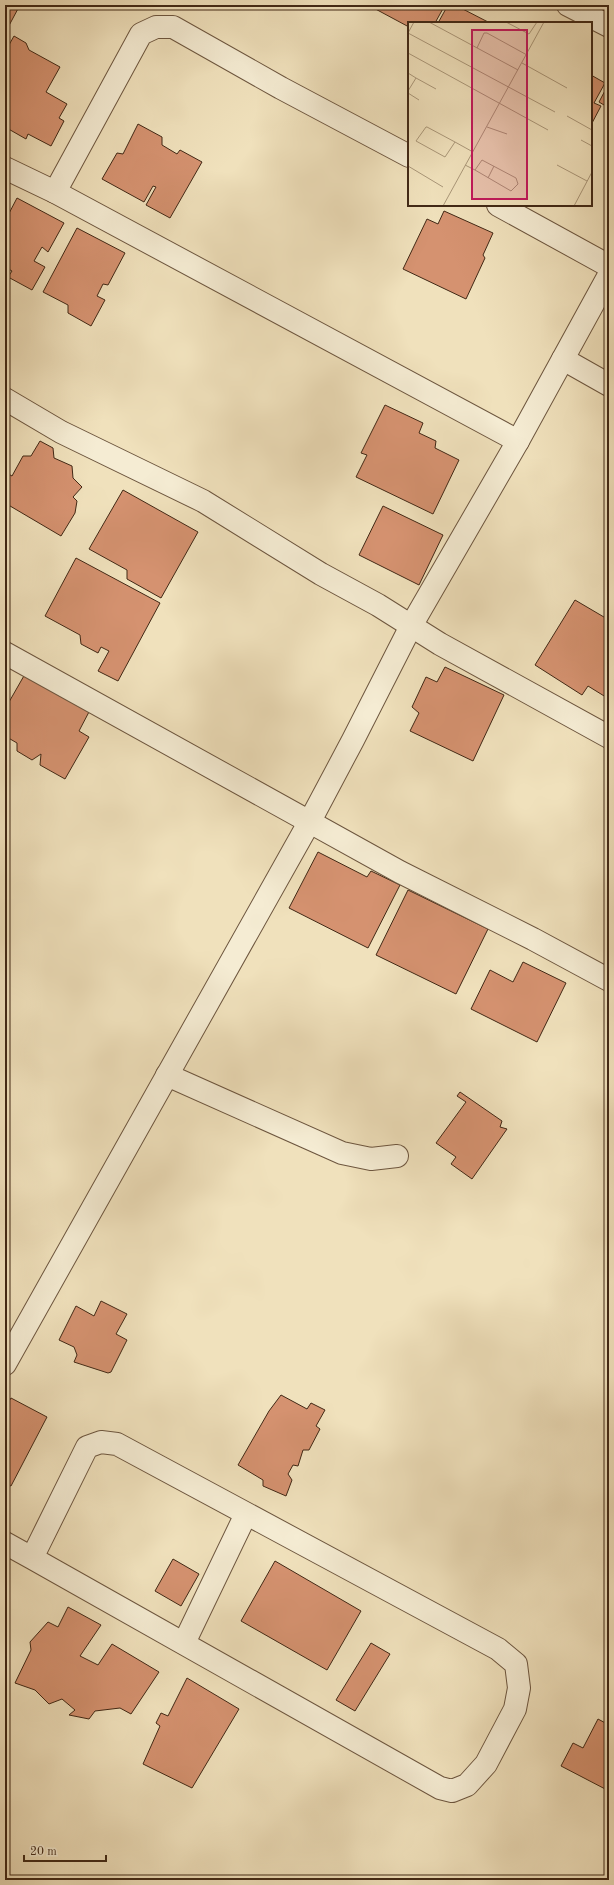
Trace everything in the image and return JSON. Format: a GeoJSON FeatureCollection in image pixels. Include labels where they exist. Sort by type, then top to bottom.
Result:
{"type":"FeatureCollection","features":[{"type":"Feature","properties":{"kind":"street"},"geometry":{"type":"LineString","coordinates":[[568,5],[609,26]]}},
{"type":"Feature","properties":{"kind":"street"},"geometry":{"type":"LineString","coordinates":[[55,192],[140,34],[156,27],[174,27],[281,88],[408,155]]}},
{"type":"Feature","properties":{"kind":"street"},"geometry":{"type":"LineString","coordinates":[[5,168],[55,192],[518,441]]}},
{"type":"Feature","properties":{"kind":"street"},"geometry":{"type":"LineString","coordinates":[[500,206],[609,266]]}},
{"type":"Feature","properties":{"kind":"street"},"geometry":{"type":"LineString","coordinates":[[6,1359],[310,821],[354,740],[411,626],[518,441],[609,276]]}},
{"type":"Feature","properties":{"kind":"street"},"geometry":{"type":"LineString","coordinates":[[562,359],[609,385]]}},
{"type":"Feature","properties":{"kind":"street"},"geometry":{"type":"LineString","coordinates":[[5,398],[61,432],[203,501],[321,574],[378,605],[469,661],[609,737]]}},
{"type":"Feature","properties":{"kind":"street"},"geometry":{"type":"LineString","coordinates":[[5,653],[400,872],[533,939],[609,980]]}},
{"type":"Feature","properties":{"kind":"street"},"geometry":{"type":"LineString","coordinates":[[167,1075],[342,1153],[371,1159],[397,1156]]}},
{"type":"Feature","properties":{"kind":"street"},"geometry":{"type":"LineString","coordinates":[[5,1543],[440,1788],[452,1791],[468,1785],[486,1764],[515,1708],[520,1688],[516,1664],[498,1649],[117,1444],[101,1442],[87,1447],[32,1558]]}},
{"type":"Feature","properties":{"kind":"street"},"geometry":{"type":"LineString","coordinates":[[184,1643],[246,1514]]}},
{"type":"Feature","properties":{"kind":"building"},"geometry":{"type":"Polygon","coordinates":[[[5,5],[20,5],[5,33],[5,5]]]}},
{"type":"Feature","properties":{"kind":"building"},"geometry":{"type":"Polygon","coordinates":[[[368,5],[445,5],[436,22],[408,22],[408,26],[368,5]]]}},
{"type":"Feature","properties":{"kind":"building"},"geometry":{"type":"Polygon","coordinates":[[[448,5],[455,5],[488,22],[439,22],[448,5]]]}},
{"type":"Feature","properties":{"kind":"building"},"geometry":{"type":"Polygon","coordinates":[[[14,36],[26,43],[29,50],[60,67],[46,92],[67,104],[59,118],[64,121],[51,146],[28,134],[26,139],[5,127],[5,52],[14,36]]]}},
{"type":"Feature","properties":{"kind":"building"},"geometry":{"type":"Polygon","coordinates":[[[592,76],[605,83],[594,103],[601,106],[592,123],[592,76]]]}},
{"type":"Feature","properties":{"kind":"building"},"geometry":{"type":"Polygon","coordinates":[[[609,83],[609,108],[599,102],[609,83]]]}},
{"type":"Feature","properties":{"kind":"building"},"geometry":{"type":"Polygon","coordinates":[[[138,124],[162,137],[162,145],[177,154],[180,150],[202,162],[170,218],[146,205],[156,187],[153,186],[144,202],[102,179],[117,153],[123,154],[138,124]]]}},
{"type":"Feature","properties":{"kind":"building"},"geometry":{"type":"Polygon","coordinates":[[[17,198],[64,223],[48,252],[42,247],[34,261],[45,267],[32,290],[8,277],[12,271],[5,267],[5,221],[17,198]]]}},
{"type":"Feature","properties":{"kind":"building"},"geometry":{"type":"Polygon","coordinates":[[[444,211],[493,233],[483,255],[485,258],[466,299],[403,269],[427,219],[438,224],[444,211]]]}},
{"type":"Feature","properties":{"kind":"building"},"geometry":{"type":"Polygon","coordinates":[[[77,228],[125,253],[108,285],[103,284],[97,296],[105,300],[91,326],[68,313],[68,305],[43,292],[77,228]]]}},
{"type":"Feature","properties":{"kind":"building"},"geometry":{"type":"Polygon","coordinates":[[[385,405],[423,423],[419,433],[436,441],[435,448],[459,460],[433,514],[356,477],[367,455],[361,453],[385,405]]]}},
{"type":"Feature","properties":{"kind":"building"},"geometry":{"type":"Polygon","coordinates":[[[40,441],[53,448],[54,458],[72,466],[73,478],[82,487],[73,497],[77,501],[75,513],[61,536],[5,503],[5,472],[12,476],[23,456],[31,456],[40,441]]]}},
{"type":"Feature","properties":{"kind":"building"},"geometry":{"type":"Polygon","coordinates":[[[123,490],[198,532],[161,598],[127,579],[127,570],[89,549],[123,490]]]}},
{"type":"Feature","properties":{"kind":"building"},"geometry":{"type":"Polygon","coordinates":[[[383,506],[443,535],[419,585],[359,555],[383,506]]]}},
{"type":"Feature","properties":{"kind":"building"},"geometry":{"type":"Polygon","coordinates":[[[76,558],[160,603],[118,681],[98,671],[109,651],[101,647],[98,653],[81,644],[80,635],[45,616],[76,558]]]}},
{"type":"Feature","properties":{"kind":"building"},"geometry":{"type":"Polygon","coordinates":[[[575,600],[609,620],[609,699],[588,686],[582,695],[535,665],[575,600]]]}},
{"type":"Feature","properties":{"kind":"building"},"geometry":{"type":"Polygon","coordinates":[[[445,667],[504,695],[473,761],[410,731],[419,713],[412,707],[426,677],[437,682],[445,667]]]}},
{"type":"Feature","properties":{"kind":"building"},"geometry":{"type":"Polygon","coordinates":[[[25,674],[90,710],[79,731],[89,737],[65,779],[40,765],[41,754],[32,760],[17,751],[17,743],[5,736],[5,709],[25,674]]]}},
{"type":"Feature","properties":{"kind":"building"},"geometry":{"type":"Polygon","coordinates":[[[318,852],[367,877],[371,871],[400,885],[368,948],[289,908],[318,852]]]}},
{"type":"Feature","properties":{"kind":"building"},"geometry":{"type":"Polygon","coordinates":[[[408,890],[488,929],[456,994],[376,955],[408,890]]]}},
{"type":"Feature","properties":{"kind":"building"},"geometry":{"type":"Polygon","coordinates":[[[523,962],[566,983],[537,1042],[471,1009],[490,970],[513,982],[523,962]]]}},
{"type":"Feature","properties":{"kind":"building"},"geometry":{"type":"Polygon","coordinates":[[[460,1092],[502,1121],[500,1127],[507,1129],[472,1179],[451,1164],[456,1157],[436,1143],[466,1102],[457,1096],[460,1092]]]}},
{"type":"Feature","properties":{"kind":"building"},"geometry":{"type":"Polygon","coordinates":[[[101,1301],[127,1314],[116,1334],[127,1340],[111,1372],[108,1373],[74,1362],[77,1355],[74,1347],[59,1340],[76,1306],[94,1316],[101,1301]]]}},
{"type":"Feature","properties":{"kind":"building"},"geometry":{"type":"Polygon","coordinates":[[[281,1395],[307,1409],[311,1403],[325,1410],[316,1426],[320,1429],[309,1450],[303,1450],[298,1466],[293,1465],[288,1474],[292,1480],[286,1496],[263,1486],[263,1480],[238,1465],[269,1411],[281,1395]]]}},
{"type":"Feature","properties":{"kind":"building"},"geometry":{"type":"Polygon","coordinates":[[[11,1398],[47,1417],[11,1486],[5,1484],[5,1408],[11,1398]]]}},
{"type":"Feature","properties":{"kind":"building"},"geometry":{"type":"Polygon","coordinates":[[[173,1559],[199,1574],[181,1606],[155,1591],[173,1559]]]}},
{"type":"Feature","properties":{"kind":"building"},"geometry":{"type":"Polygon","coordinates":[[[275,1561],[361,1611],[327,1670],[241,1621],[275,1561]]]}},
{"type":"Feature","properties":{"kind":"building"},"geometry":{"type":"Polygon","coordinates":[[[68,1607],[101,1625],[80,1656],[98,1665],[112,1644],[159,1672],[131,1714],[120,1708],[95,1711],[89,1719],[69,1715],[75,1710],[62,1699],[49,1704],[35,1690],[15,1683],[31,1650],[30,1642],[48,1622],[58,1627],[68,1607]]]}},
{"type":"Feature","properties":{"kind":"building"},"geometry":{"type":"Polygon","coordinates":[[[371,1643],[390,1654],[355,1711],[336,1700],[371,1643]]]}},
{"type":"Feature","properties":{"kind":"building"},"geometry":{"type":"Polygon","coordinates":[[[187,1678],[239,1709],[192,1788],[143,1764],[160,1726],[156,1723],[161,1713],[168,1716],[187,1678]]]}},
{"type":"Feature","properties":{"kind":"building"},"geometry":{"type":"Polygon","coordinates":[[[598,1719],[609,1725],[609,1791],[561,1766],[573,1743],[583,1748],[598,1719]]]}}]}
